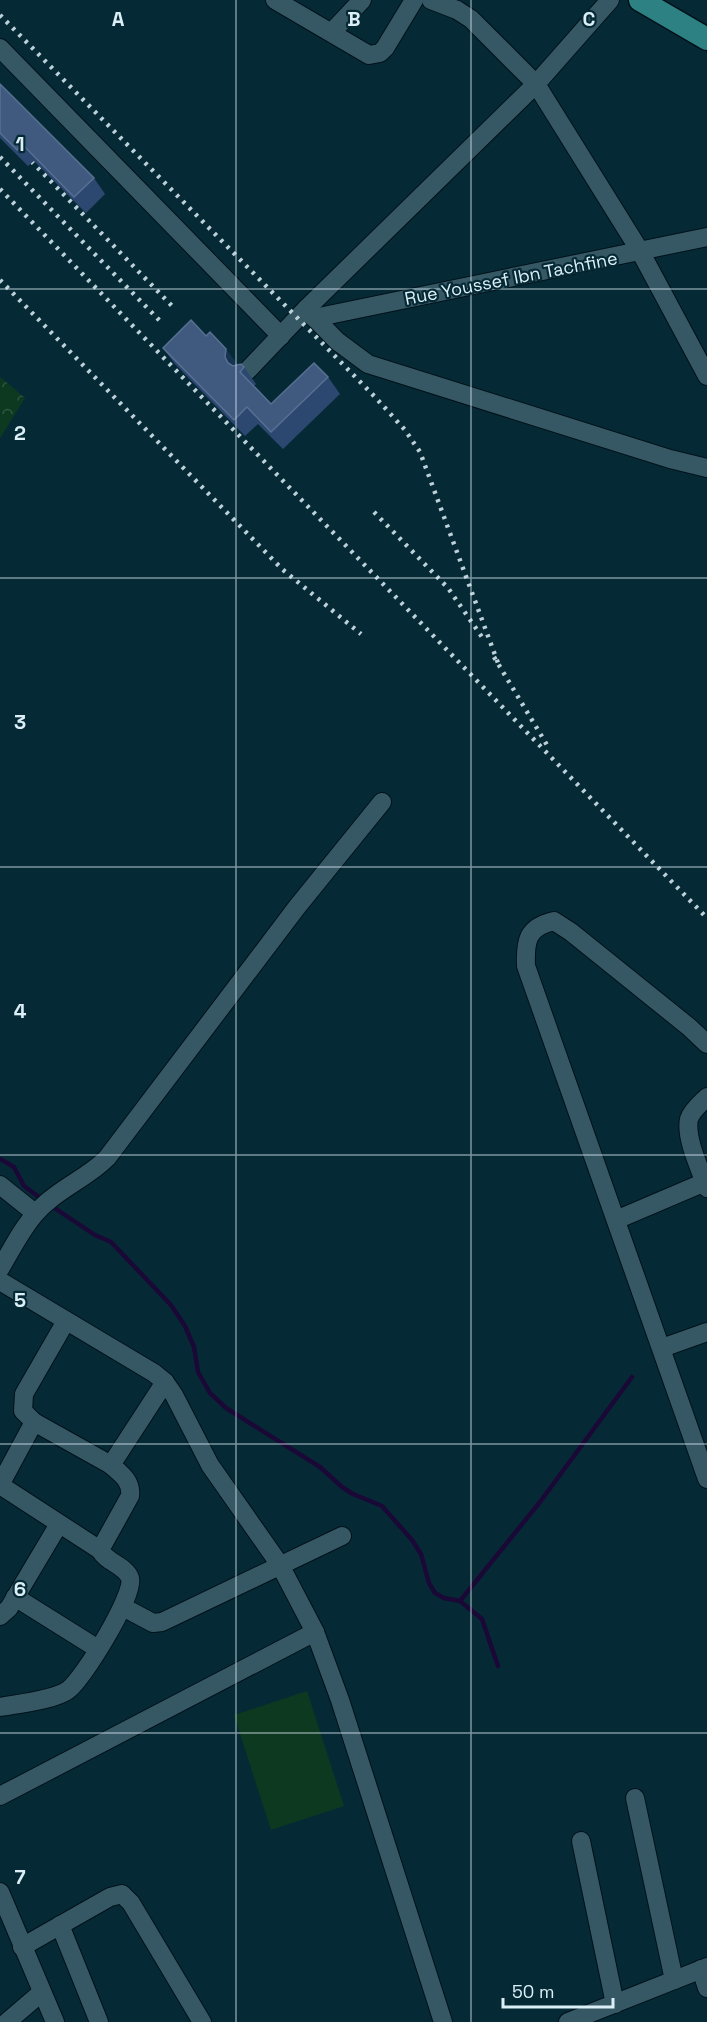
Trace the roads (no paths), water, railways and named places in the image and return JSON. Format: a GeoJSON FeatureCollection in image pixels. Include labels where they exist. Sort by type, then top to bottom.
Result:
{"type":"FeatureCollection","features":[{"type":"Feature","properties":{"kind":"main road"},"geometry":{"type":"LineString","coordinates":[[640,0],[707,39]]}},
{"type":"Feature","properties":{"kind":"street"},"geometry":{"type":"LineString","coordinates":[[275,0],[369,55],[375,55],[385,48],[414,0]]}},
{"type":"Feature","properties":{"kind":"street"},"geometry":{"type":"LineString","coordinates":[[332,32],[362,0]]}},
{"type":"Feature","properties":{"kind":"street"},"geometry":{"type":"LineString","coordinates":[[432,0],[457,10],[471,19],[536,84],[640,251],[707,376]]}},
{"type":"Feature","properties":{"kind":"street"},"geometry":{"type":"LineString","coordinates":[[248,371],[281,336],[310,314],[536,84],[610,0]]}},
{"type":"Feature","properties":{"kind":"street"},"geometry":{"type":"LineString","coordinates":[[0,48],[281,336]]}},
{"type":"Feature","properties":{"kind":"street","name":"Rue Youssef Ibn Tachfine"},"geometry":{"type":"LineString","coordinates":[[310,314],[707,237]]}},
{"type":"Feature","properties":{"kind":"street"},"geometry":{"type":"LineString","coordinates":[[310,314],[337,341],[368,364],[670,459],[707,468]]}},
{"type":"Feature","properties":{"kind":"street"},"geometry":{"type":"LineString","coordinates":[[0,1269],[35,1213],[70,1185],[93,1172],[107,1158],[297,907],[382,802]]}},
{"type":"Feature","properties":{"kind":"street"},"geometry":{"type":"LineString","coordinates":[[707,1044],[571,932],[554,921],[542,924],[532,931],[526,944],[526,966],[707,1479]]}},
{"type":"Feature","properties":{"kind":"street"},"geometry":{"type":"LineString","coordinates":[[616,1220],[703,1173],[689,1130],[690,1118],[694,1110],[707,1096]]}},
{"type":"Feature","properties":{"kind":"street"},"geometry":{"type":"LineString","coordinates":[[0,1185],[35,1213]]}},
{"type":"Feature","properties":{"kind":"street"},"geometry":{"type":"LineString","coordinates":[[0,1281],[154,1372],[165,1382],[210,1465],[280,1565],[315,1632],[340,1700],[443,2022]]}},
{"type":"Feature","properties":{"kind":"street"},"geometry":{"type":"LineString","coordinates":[[66,1322],[24,1394],[23,1411],[34,1422],[111,1466],[128,1481],[131,1488],[130,1496],[100,1550]]}},
{"type":"Feature","properties":{"kind":"street"},"geometry":{"type":"LineString","coordinates":[[662,1348],[707,1332]]}},
{"type":"Feature","properties":{"kind":"street"},"geometry":{"type":"LineString","coordinates":[[111,1466],[165,1382]]}},
{"type":"Feature","properties":{"kind":"street"},"geometry":{"type":"LineString","coordinates":[[0,1707],[37,1700],[68,1690],[98,1649],[123,1606],[131,1585],[131,1579],[123,1569],[107,1559],[100,1550],[0,1485],[34,1422]]}},
{"type":"Feature","properties":{"kind":"street"},"geometry":{"type":"LineString","coordinates":[[0,1616],[9,1608],[59,1524]]}},
{"type":"Feature","properties":{"kind":"street"},"geometry":{"type":"LineString","coordinates":[[123,1606],[153,1623],[162,1622],[342,1536]]}},
{"type":"Feature","properties":{"kind":"street"},"geometry":{"type":"LineString","coordinates":[[15,1597],[98,1649]]}},
{"type":"Feature","properties":{"kind":"street"},"geometry":{"type":"LineString","coordinates":[[0,1796],[315,1632]]}},
{"type":"Feature","properties":{"kind":"street"},"geometry":{"type":"LineString","coordinates":[[635,1798],[674,1980]]}},
{"type":"Feature","properties":{"kind":"street"},"geometry":{"type":"LineString","coordinates":[[581,1841],[615,2004]]}},
{"type":"Feature","properties":{"kind":"street"},"geometry":{"type":"LineString","coordinates":[[0,1892],[55,2022]]}},
{"type":"Feature","properties":{"kind":"street"},"geometry":{"type":"LineString","coordinates":[[22,1947],[110,1897],[119,1893],[125,1895],[202,2022]]}},
{"type":"Feature","properties":{"kind":"street"},"geometry":{"type":"LineString","coordinates":[[60,1925],[99,2022]]}},
{"type":"Feature","properties":{"kind":"street"},"geometry":{"type":"LineString","coordinates":[[568,2022],[600,2017],[615,2004],[704,1968],[707,1988]]}},
{"type":"Feature","properties":{"kind":"street"},"geometry":{"type":"LineString","coordinates":[[7,2022],[42,1992]]}},
{"type":"Feature","properties":{"kind":"waterway"},"geometry":{"type":"LineString","coordinates":[[0,1159],[14,1167],[24,1186],[43,1200]]}},
{"type":"Feature","properties":{"kind":"waterway"},"geometry":{"type":"LineString","coordinates":[[50,1205],[95,1235],[111,1242],[171,1305],[185,1326],[194,1347],[198,1372],[210,1393],[226,1408],[320,1467],[353,1494],[382,1506],[412,1540],[421,1554],[429,1583],[435,1593],[444,1598],[460,1601],[482,1619],[498,1666]]}},
{"type":"Feature","properties":{"kind":"waterway"},"geometry":{"type":"LineString","coordinates":[[460,1601],[540,1502],[632,1377]]}},
{"type":"Feature","properties":{"kind":"railway"},"geometry":{"type":"LineString","coordinates":[[0,15],[405,430],[420,452],[498,663]]}},
{"type":"Feature","properties":{"kind":"railway"},"geometry":{"type":"LineString","coordinates":[[0,129],[175,309]]}},
{"type":"Feature","properties":{"kind":"railway"},"geometry":{"type":"LineString","coordinates":[[0,157],[161,322]]}},
{"type":"Feature","properties":{"kind":"railway"},"geometry":{"type":"LineString","coordinates":[[0,189],[707,918]]}},
{"type":"Feature","properties":{"kind":"railway"},"geometry":{"type":"LineString","coordinates":[[0,280],[282,569],[361,634]]}},
{"type":"Feature","properties":{"kind":"railway"},"geometry":{"type":"LineString","coordinates":[[374,512],[448,588],[482,637]]}},
{"type":"Feature","properties":{"kind":"railway"},"geometry":{"type":"LineString","coordinates":[[494,657],[547,745]]}}]}
